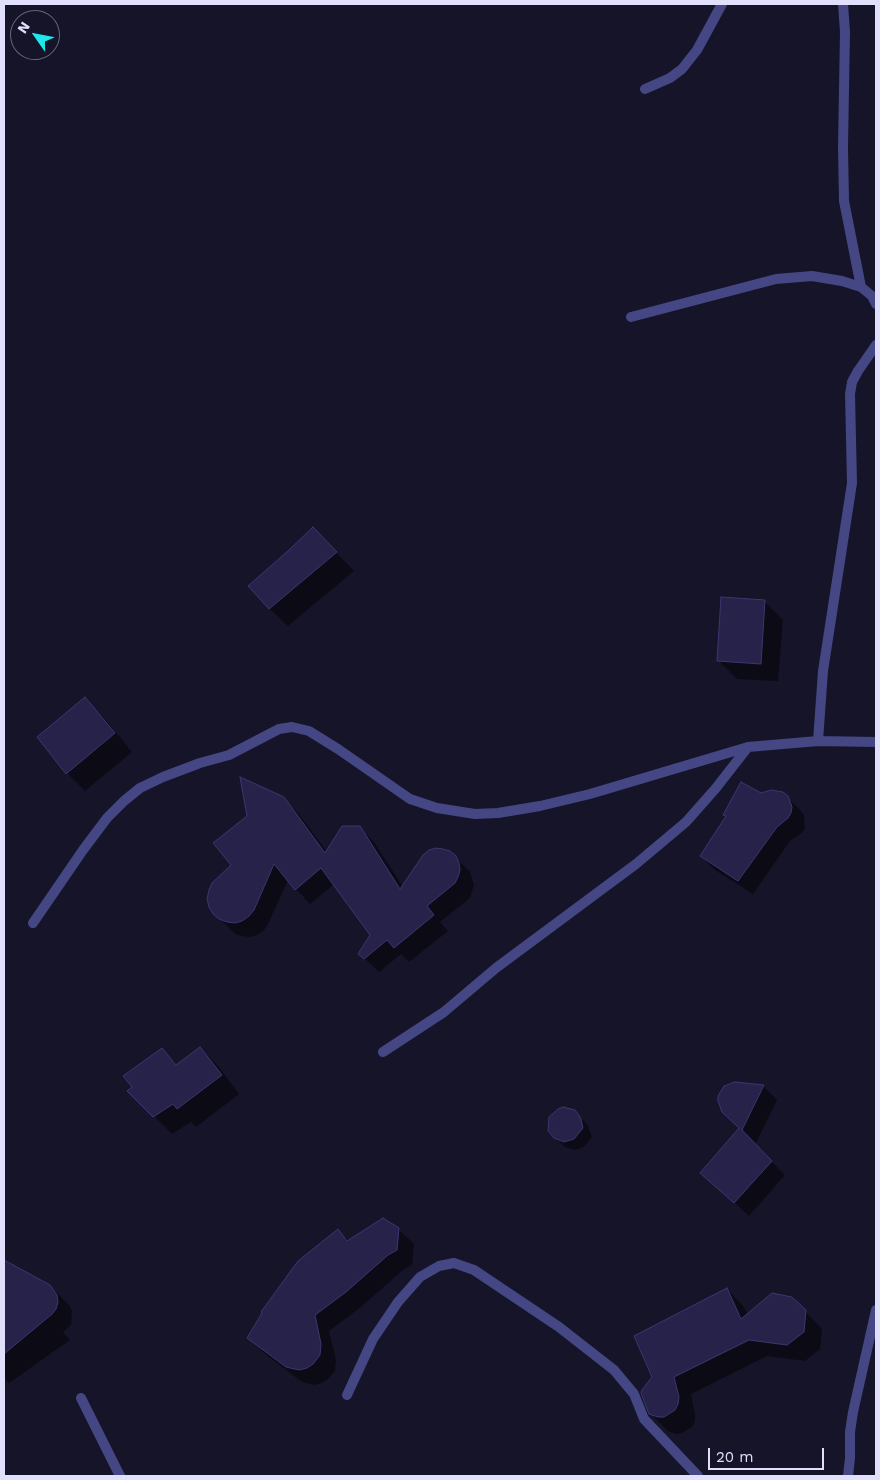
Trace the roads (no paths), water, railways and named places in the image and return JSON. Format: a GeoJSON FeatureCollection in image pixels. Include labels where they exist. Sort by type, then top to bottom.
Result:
{"type":"FeatureCollection","features":[{"type":"Feature","properties":{"kind":"street"},"geometry":{"type":"LineString","coordinates":[[645,90],[670,78],[682,69],[697,50],[722,4]]}},
{"type":"Feature","properties":{"kind":"street"},"geometry":{"type":"LineString","coordinates":[[843,4],[845,32],[844,201],[861,287]]}},
{"type":"Feature","properties":{"kind":"street"},"geometry":{"type":"LineString","coordinates":[[632,316],[776,279],[812,276],[842,281],[861,287],[872,296],[876,304]]}},
{"type":"Feature","properties":{"kind":"street"},"geometry":{"type":"LineString","coordinates":[[818,741],[823,671],[852,483],[850,394],[852,382],[876,345]]}},
{"type":"Feature","properties":{"kind":"street"},"geometry":{"type":"LineString","coordinates":[[33,924],[107,818],[140,788],[200,763],[229,755],[279,729],[292,727],[309,731],[410,798],[437,808],[475,814],[498,813],[540,806],[590,794],[748,747],[818,741],[876,742]]}},
{"type":"Feature","properties":{"kind":"street"},"geometry":{"type":"LineString","coordinates":[[383,1052],[444,1012],[496,968],[636,864],[686,822],[748,747]]}},
{"type":"Feature","properties":{"kind":"street"},"geometry":{"type":"LineString","coordinates":[[347,1395],[373,1339],[398,1302],[420,1277],[439,1266],[454,1263],[482,1275],[559,1327],[614,1370],[634,1394],[644,1419],[698,1476]]}},
{"type":"Feature","properties":{"kind":"street"},"geometry":{"type":"LineString","coordinates":[[848,1476],[853,1412],[876,1310]]}},
{"type":"Feature","properties":{"kind":"street"},"geometry":{"type":"LineString","coordinates":[[81,1398],[120,1476]]}}]}
